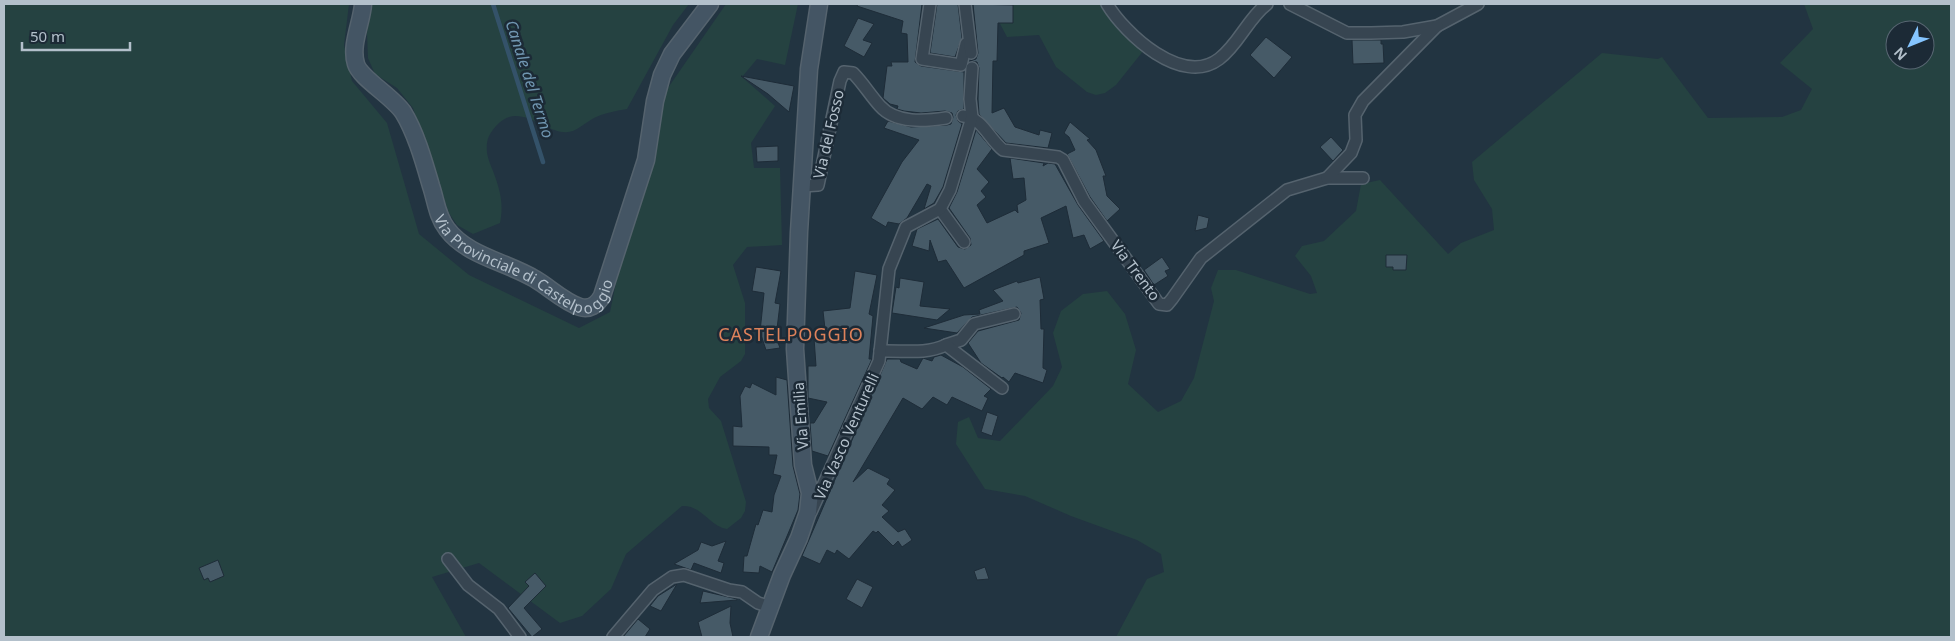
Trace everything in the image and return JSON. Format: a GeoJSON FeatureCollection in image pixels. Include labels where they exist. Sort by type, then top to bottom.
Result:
{"type":"FeatureCollection","features":[{"type":"Feature","properties":{"kind":"main road","name":"Via Provinciale di Castelpoggio"},"geometry":{"type":"LineString","coordinates":[[363,4],[355,52],[356,64],[361,73],[394,101],[404,114],[429,180],[437,208],[447,229],[468,247],[533,278],[576,305],[586,308],[595,305],[602,296],[645,165],[651,137],[655,100],[662,75],[672,54],[710,4]]}},
{"type":"Feature","properties":{"kind":"main road"},"geometry":{"type":"LineString","coordinates":[[802,186],[809,69],[819,4]]}},
{"type":"Feature","properties":{"kind":"main road","name":"Via Emilia"},"geometry":{"type":"LineString","coordinates":[[759,637],[799,538],[808,512],[810,493],[803,465],[795,349],[802,186]]}},
{"type":"Feature","properties":{"kind":"street"},"geometry":{"type":"LineString","coordinates":[[930,4],[922,60],[961,65],[962,54],[966,44],[970,48],[968,14],[965,4]]}},
{"type":"Feature","properties":{"kind":"street"},"geometry":{"type":"LineString","coordinates":[[1107,4],[1113,15],[1134,38],[1184,67],[1202,67],[1219,60],[1267,4]]}},
{"type":"Feature","properties":{"kind":"street"},"geometry":{"type":"LineString","coordinates":[[1290,4],[1347,33],[1404,32],[1436,26],[1478,4]]}},
{"type":"Feature","properties":{"kind":"street","name":"Via Trento"},"geometry":{"type":"LineString","coordinates":[[1327,178],[1351,153],[1356,140],[1354,115],[1363,101],[1436,26]]}},
{"type":"Feature","properties":{"kind":"street"},"geometry":{"type":"LineString","coordinates":[[964,242],[940,209],[950,190],[958,168],[971,119],[972,68]]}},
{"type":"Feature","properties":{"kind":"street","name":"Via del Fosso"},"geometry":{"type":"LineString","coordinates":[[802,186],[818,185],[840,82],[844,72],[853,73],[881,107],[893,114],[917,121],[946,118]]}},
{"type":"Feature","properties":{"kind":"street","name":"Via Trento"},"geometry":{"type":"LineString","coordinates":[[971,119],[1003,150],[1048,155],[1063,160],[1084,201],[1159,304],[1167,305],[1201,258],[1282,194],[1327,178],[1363,178]]}},
{"type":"Feature","properties":{"kind":"street","name":"Via Vasco Venturelli"},"geometry":{"type":"LineString","coordinates":[[799,538],[875,373],[880,351],[888,275],[908,224],[940,209]]}},
{"type":"Feature","properties":{"kind":"street"},"geometry":{"type":"LineString","coordinates":[[880,351],[920,353],[934,350],[960,340],[974,324],[1014,314]]}},
{"type":"Feature","properties":{"kind":"street"},"geometry":{"type":"LineString","coordinates":[[946,345],[1002,388]]}},
{"type":"Feature","properties":{"kind":"street"},"geometry":{"type":"LineString","coordinates":[[448,559],[468,585],[500,609],[520,637]]}},
{"type":"Feature","properties":{"kind":"street"},"geometry":{"type":"LineString","coordinates":[[613,637],[653,590],[672,577],[684,575],[728,590],[742,592],[758,603],[771,607]]}},
{"type":"Feature","properties":{"kind":"green space"},"geometry":{"type":"Polygon","coordinates":[[[4,4],[349,4],[344,45],[352,81],[387,123],[419,234],[469,275],[579,328],[610,312],[652,111],[726,4],[798,4],[785,65],[757,59],[742,77],[775,106],[751,143],[754,168],[780,168],[782,245],[747,247],[733,265],[745,303],[745,354],[741,361],[720,377],[708,399],[709,408],[721,421],[746,502],[745,511],[741,518],[727,529],[715,524],[695,509],[682,506],[626,554],[611,589],[582,616],[560,623],[479,563],[432,577],[466,637],[4,637],[4,4]]]}},
{"type":"Feature","properties":{"kind":"green space"},"geometry":{"type":"Polygon","coordinates":[[[371,4],[689,4],[673,25],[627,109],[598,116],[575,130],[567,132],[555,130],[521,116],[504,119],[496,126],[488,138],[487,153],[501,197],[500,223],[473,234],[457,225],[449,213],[413,108],[397,88],[375,74],[368,58],[367,33],[371,4]]]}},
{"type":"Feature","properties":{"kind":"green space"},"geometry":{"type":"Polygon","coordinates":[[[995,4],[1103,4],[1144,50],[1116,85],[1105,93],[1096,95],[1087,92],[1056,67],[1039,35],[1007,37],[996,16],[995,4]]]}},
{"type":"Feature","properties":{"kind":"green space"},"geometry":{"type":"Polygon","coordinates":[[[1804,4],[1951,4],[1951,637],[1116,637],[1147,579],[1164,572],[1161,554],[1137,540],[1071,516],[1025,496],[985,489],[956,444],[958,422],[969,417],[978,438],[1000,441],[1053,386],[1062,367],[1053,333],[1061,311],[1083,294],[1107,291],[1125,314],[1136,350],[1128,384],[1158,412],[1181,401],[1194,378],[1214,301],[1211,288],[1218,270],[1236,270],[1310,294],[1317,293],[1311,276],[1295,256],[1302,246],[1324,241],[1356,211],[1361,184],[1380,180],[1448,254],[1461,243],[1494,230],[1492,209],[1474,180],[1472,162],[1602,53],[1658,59],[1662,57],[1708,118],[1782,117],[1801,110],[1812,89],[1780,63],[1813,29],[1804,4]]]}},
{"type":"Feature","properties":{"kind":"building"},"geometry":{"type":"Polygon","coordinates":[[[858,4],[922,4],[915,62],[921,66],[964,72],[964,109],[958,111],[956,115],[958,121],[962,124],[943,187],[934,203],[924,209],[931,186],[927,184],[907,218],[899,224],[888,222],[886,227],[871,218],[902,162],[919,140],[884,128],[888,121],[911,127],[947,125],[951,124],[953,117],[952,113],[945,111],[921,113],[904,111],[897,109],[898,106],[890,104],[883,98],[887,66],[892,66],[891,62],[908,62],[907,34],[901,33],[903,21],[857,6],[858,4]]]}},
{"type":"Feature","properties":{"kind":"building"},"geometry":{"type":"Polygon","coordinates":[[[937,4],[958,4],[962,38],[955,57],[930,53],[937,4]]]}},
{"type":"Feature","properties":{"kind":"building"},"geometry":{"type":"Polygon","coordinates":[[[973,4],[1013,5],[1013,23],[998,23],[997,61],[993,61],[992,113],[1004,108],[1015,127],[1039,135],[1040,130],[1052,133],[1048,148],[1006,143],[979,114],[979,68],[977,62],[970,61],[976,59],[978,53],[973,4]]]}},
{"type":"Feature","properties":{"kind":"building"},"geometry":{"type":"Polygon","coordinates":[[[858,18],[874,24],[863,40],[872,43],[864,57],[844,46],[858,18]]]}},
{"type":"Feature","properties":{"kind":"building"},"geometry":{"type":"Polygon","coordinates":[[[1266,37],[1292,57],[1274,78],[1250,55],[1266,37]]]}},
{"type":"Feature","properties":{"kind":"building"},"geometry":{"type":"Polygon","coordinates":[[[1352,40],[1381,40],[1384,63],[1353,64],[1352,40]]]}},
{"type":"Feature","properties":{"kind":"building"},"geometry":{"type":"Polygon","coordinates":[[[741,76],[794,86],[789,112],[768,94],[741,76]]]}},
{"type":"Feature","properties":{"kind":"building"},"geometry":{"type":"Polygon","coordinates":[[[1070,122],[1090,139],[1087,140],[1096,150],[1106,176],[1103,176],[1107,196],[1120,209],[1107,221],[1090,197],[1067,154],[1075,150],[1069,137],[1064,133],[1070,122]]]}},
{"type":"Feature","properties":{"kind":"building"},"geometry":{"type":"Polygon","coordinates":[[[976,130],[992,149],[977,169],[989,182],[981,191],[986,197],[977,205],[987,223],[1015,210],[1018,213],[1017,205],[1026,200],[1024,178],[1013,179],[1010,158],[1044,163],[1043,166],[1048,163],[1055,164],[1078,205],[1104,241],[1090,249],[1084,235],[1073,238],[1066,206],[1041,218],[1049,243],[1024,251],[1024,255],[964,288],[946,260],[938,262],[930,240],[929,251],[912,246],[917,229],[938,219],[958,247],[965,249],[971,245],[970,238],[949,208],[957,192],[976,130]]]}},
{"type":"Feature","properties":{"kind":"building"},"geometry":{"type":"Polygon","coordinates":[[[1331,137],[1343,150],[1333,161],[1320,147],[1331,137]]]}},
{"type":"Feature","properties":{"kind":"building"},"geometry":{"type":"Polygon","coordinates":[[[778,146],[778,161],[757,162],[756,147],[778,146]]]}},
{"type":"Feature","properties":{"kind":"building"},"geometry":{"type":"Polygon","coordinates":[[[1198,215],[1209,218],[1207,228],[1195,231],[1198,215]]]}},
{"type":"Feature","properties":{"kind":"building"},"geometry":{"type":"Polygon","coordinates":[[[1386,255],[1407,255],[1406,270],[1393,270],[1393,267],[1386,267],[1386,255]]]}},
{"type":"Feature","properties":{"kind":"building"},"geometry":{"type":"Polygon","coordinates":[[[1162,257],[1170,269],[1165,271],[1168,276],[1154,285],[1144,270],[1162,257]]]}},
{"type":"Feature","properties":{"kind":"building"},"geometry":{"type":"Polygon","coordinates":[[[756,267],[781,271],[775,303],[780,304],[776,337],[780,348],[766,350],[760,332],[764,293],[752,291],[756,267]]]}},
{"type":"Feature","properties":{"kind":"building"},"geometry":{"type":"Polygon","coordinates":[[[855,271],[877,275],[869,314],[873,316],[869,359],[872,359],[828,456],[812,451],[810,423],[814,423],[827,402],[808,398],[808,366],[816,366],[814,338],[826,338],[823,311],[850,308],[855,271]]]}},
{"type":"Feature","properties":{"kind":"building"},"geometry":{"type":"Polygon","coordinates":[[[1040,277],[1044,299],[1040,300],[1041,329],[1044,329],[1043,368],[1047,370],[1043,383],[1015,373],[1009,382],[981,363],[968,343],[978,331],[1019,320],[1021,313],[1017,307],[972,317],[957,333],[924,328],[964,315],[980,314],[979,310],[1003,301],[993,290],[1017,281],[1018,283],[1040,277]]]}},
{"type":"Feature","properties":{"kind":"building"},"geometry":{"type":"Polygon","coordinates":[[[900,278],[924,282],[920,306],[950,309],[937,320],[892,313],[896,287],[899,288],[900,278]]]}},
{"type":"Feature","properties":{"kind":"building"},"geometry":{"type":"Polygon","coordinates":[[[941,355],[963,367],[991,389],[984,396],[988,398],[982,411],[952,397],[947,405],[933,397],[922,409],[903,398],[853,482],[868,468],[890,479],[887,484],[895,490],[882,505],[889,511],[882,517],[898,532],[905,529],[912,540],[902,547],[898,541],[893,546],[878,531],[876,533],[873,531],[849,559],[837,550],[835,554],[827,550],[820,564],[802,556],[887,359],[900,359],[901,362],[917,369],[923,358],[932,361],[934,357],[941,355]]]}},
{"type":"Feature","properties":{"kind":"building"},"geometry":{"type":"Polygon","coordinates":[[[776,377],[787,380],[793,466],[800,494],[798,510],[772,572],[760,566],[759,573],[743,572],[744,556],[747,556],[756,524],[758,525],[763,510],[772,512],[774,495],[781,476],[773,474],[777,455],[769,455],[769,447],[733,446],[733,426],[742,427],[740,396],[745,386],[750,388],[752,383],[776,395],[776,377]]]}},
{"type":"Feature","properties":{"kind":"building"},"geometry":{"type":"Polygon","coordinates":[[[987,412],[998,416],[992,436],[981,432],[987,412]]]}},
{"type":"Feature","properties":{"kind":"building"},"geometry":{"type":"Polygon","coordinates":[[[726,541],[718,561],[724,563],[721,573],[694,563],[691,570],[674,564],[698,550],[701,542],[712,546],[726,541]]]}},
{"type":"Feature","properties":{"kind":"building"},"geometry":{"type":"Polygon","coordinates":[[[218,560],[224,576],[210,582],[208,578],[204,580],[199,568],[218,560]]]}},
{"type":"Feature","properties":{"kind":"building"},"geometry":{"type":"Polygon","coordinates":[[[985,567],[989,579],[977,580],[974,571],[985,567]]]}},
{"type":"Feature","properties":{"kind":"building"},"geometry":{"type":"Polygon","coordinates":[[[535,573],[546,586],[524,608],[542,629],[532,637],[508,608],[529,586],[525,582],[535,573]]]}},
{"type":"Feature","properties":{"kind":"building"},"geometry":{"type":"Polygon","coordinates":[[[857,579],[873,587],[862,608],[846,599],[857,579]]]}},
{"type":"Feature","properties":{"kind":"building"},"geometry":{"type":"Polygon","coordinates":[[[677,584],[661,611],[650,606],[658,596],[677,584]]]}},
{"type":"Feature","properties":{"kind":"building"},"geometry":{"type":"Polygon","coordinates":[[[703,591],[737,599],[737,600],[700,603],[703,591]]]}},
{"type":"Feature","properties":{"kind":"building"},"geometry":{"type":"Polygon","coordinates":[[[731,606],[730,623],[733,637],[702,637],[698,622],[731,606]]]}},
{"type":"Feature","properties":{"kind":"building"},"geometry":{"type":"Polygon","coordinates":[[[638,619],[650,629],[645,637],[623,637],[638,619]]]}},
{"type":"Feature","properties":{"kind":"waterway","name":"Canale del Termo"},"geometry":{"type":"LineString","coordinates":[[493,4],[543,162]]}},
{"type":"Feature","properties":{"kind":"district","name":"CASTELPOGGIO"},"geometry":{"type":"Point","coordinates":[791,334]}}]}
